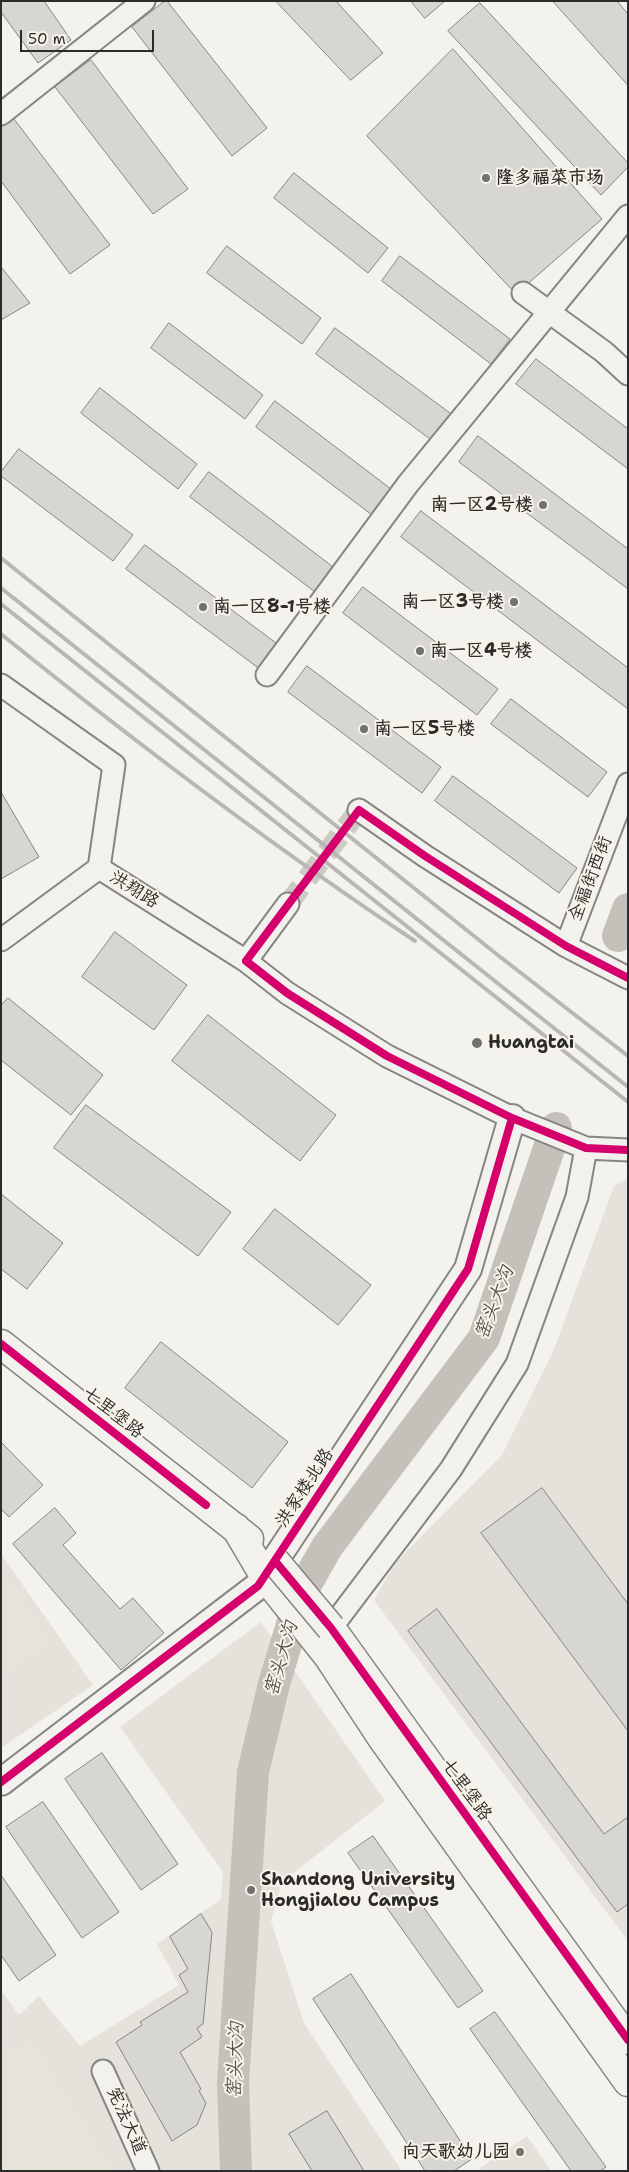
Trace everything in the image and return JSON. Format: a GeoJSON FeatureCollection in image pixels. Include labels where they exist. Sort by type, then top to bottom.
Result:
{"type":"FeatureCollection","features":[{"type":"Feature","properties":{"kind":"main road","name":"七里堡路"},"geometry":{"type":"LineString","coordinates":[[1,1344],[236,1528],[324,1634],[628,2040]]}},
{"type":"Feature","properties":{"kind":"main road","name":"七里堡路"},"geometry":{"type":"LineString","coordinates":[[324,1634],[382,1738],[628,2082]]}},
{"type":"Feature","properties":{"kind":"street"},"geometry":{"type":"LineString","coordinates":[[1,114],[144,1]]}},
{"type":"Feature","properties":{"kind":"street"},"geometry":{"type":"LineString","coordinates":[[267,674],[408,484],[628,216]]}},
{"type":"Feature","properties":{"kind":"street"},"geometry":{"type":"LineString","coordinates":[[523,293],[551,311],[604,352],[628,374]]}},
{"type":"Feature","properties":{"kind":"street"},"geometry":{"type":"LineString","coordinates":[[1,685],[114,765],[99,868]]}},
{"type":"Feature","properties":{"kind":"street","name":"全福街西街"},"geometry":{"type":"LineString","coordinates":[[566,946],[628,784]]}},
{"type":"Feature","properties":{"kind":"street"},"geometry":{"type":"LineString","coordinates":[[359,810],[425,856],[566,946],[628,978]]}},
{"type":"Feature","properties":{"kind":"street","name":"洪翔路"},"geometry":{"type":"LineString","coordinates":[[1,940],[99,868],[246,960],[287,993],[387,1056],[512,1118],[586,1148],[628,1150]]}},
{"type":"Feature","properties":{"kind":"street"},"geometry":{"type":"LineString","coordinates":[[246,960],[288,904]]}},
{"type":"Feature","properties":{"kind":"street","name":"洪家楼北路"},"geometry":{"type":"LineString","coordinates":[[1,1782],[258,1586],[468,1269],[512,1118]]}},
{"type":"Feature","properties":{"kind":"street"},"geometry":{"type":"LineString","coordinates":[[324,1634],[451,1469],[518,1364],[577,1197],[586,1148]]}},
{"type":"Feature","properties":{"kind":"street","name":"宪法大道"},"geometry":{"type":"LineString","coordinates":[[103,2071],[148,2171]]}},
{"type":"Feature","properties":{"kind":"shaded area"},"geometry":{"type":"Polygon","coordinates":[[[628,1178],[628,1941],[374,1600],[395,1563],[502,1455],[553,1352],[614,1186],[628,1178]]]}},
{"type":"Feature","properties":{"kind":"shaded area"},"geometry":{"type":"Polygon","coordinates":[[[1,1554],[93,1685],[1,1748],[1,1554]]]}},
{"type":"Feature","properties":{"kind":"shaded area"},"geometry":{"type":"Polygon","coordinates":[[[1,1568],[52,1641],[1,1677],[1,1568]]]}},
{"type":"Feature","properties":{"kind":"shaded area","name":"Shandong University Hongjialou Campus"},"geometry":{"type":"Polygon","coordinates":[[[261,1622],[385,1801],[282,1882],[271,1921],[304,2023],[402,2171],[1,2171],[1,1990],[19,2015],[39,1996],[80,2046],[179,1985],[157,1944],[221,1899],[223,1872],[120,1727],[261,1622]]]}},
{"type":"Feature","properties":{"kind":"shaded area"},"geometry":{"type":"Polygon","coordinates":[[[31,2038],[113,2171],[1,2171],[1,2057],[31,2038]]]}},
{"type":"Feature","properties":{"kind":"shaded area","name":"向天歌幼儿园"},"geometry":{"type":"Polygon","coordinates":[[[527,2136],[551,2171],[481,2171],[480,2168],[527,2136]]]}},
{"type":"Feature","properties":{"kind":"building"},"geometry":{"type":"Polygon","coordinates":[[[1,1],[44,1],[71,40],[38,63],[1,12],[1,1]]]}},
{"type":"Feature","properties":{"kind":"building"},"geometry":{"type":"Polygon","coordinates":[[[167,1],[267,128],[232,156],[132,27],[167,1]]]}},
{"type":"Feature","properties":{"kind":"building"},"geometry":{"type":"Polygon","coordinates":[[[276,1],[336,1],[383,53],[351,80],[276,1]]]}},
{"type":"Feature","properties":{"kind":"building"},"geometry":{"type":"Polygon","coordinates":[[[411,1],[445,1],[425,18],[411,1]]]}},
{"type":"Feature","properties":{"kind":"building"},"geometry":{"type":"Polygon","coordinates":[[[553,1],[617,1],[628,14],[628,85],[553,1]]]}},
{"type":"Feature","properties":{"kind":"building"},"geometry":{"type":"Polygon","coordinates":[[[480,3],[628,163],[628,167],[601,195],[448,31],[480,3]]]}},
{"type":"Feature","properties":{"kind":"building","name":"隆多福菜市场"},"geometry":{"type":"Polygon","coordinates":[[[453,49],[602,219],[516,294],[367,136],[453,49]]]}},
{"type":"Feature","properties":{"kind":"building"},"geometry":{"type":"Polygon","coordinates":[[[91,60],[188,189],[153,214],[55,87],[91,60]]]}},
{"type":"Feature","properties":{"kind":"building"},"geometry":{"type":"Polygon","coordinates":[[[11,115],[110,245],[70,274],[1,181],[1,123],[11,115]]]}},
{"type":"Feature","properties":{"kind":"building"},"geometry":{"type":"Polygon","coordinates":[[[294,173],[388,248],[368,273],[274,198],[294,173]]]}},
{"type":"Feature","properties":{"kind":"building"},"geometry":{"type":"Polygon","coordinates":[[[227,246],[321,318],[302,344],[207,273],[227,246]]]}},
{"type":"Feature","properties":{"kind":"building"},"geometry":{"type":"Polygon","coordinates":[[[400,256],[510,339],[491,364],[382,281],[400,256]]]}},
{"type":"Feature","properties":{"kind":"building"},"geometry":{"type":"Polygon","coordinates":[[[1,267],[30,303],[1,320],[1,267]]]}},
{"type":"Feature","properties":{"kind":"building"},"geometry":{"type":"Polygon","coordinates":[[[169,323],[263,395],[245,419],[151,348],[169,323]]]}},
{"type":"Feature","properties":{"kind":"building"},"geometry":{"type":"Polygon","coordinates":[[[335,328],[454,416],[434,442],[316,354],[335,328]]]}},
{"type":"Feature","properties":{"kind":"building"},"geometry":{"type":"Polygon","coordinates":[[[536,359],[628,429],[628,469],[516,384],[536,359]]]}},
{"type":"Feature","properties":{"kind":"building"},"geometry":{"type":"Polygon","coordinates":[[[100,388],[197,464],[178,489],[81,413],[100,388]]]}},
{"type":"Feature","properties":{"kind":"building"},"geometry":{"type":"Polygon","coordinates":[[[275,401],[395,492],[376,518],[256,427],[275,401]]]}},
{"type":"Feature","properties":{"kind":"building","name":"南一区2号楼"},"geometry":{"type":"Polygon","coordinates":[[[478,436],[628,549],[628,589],[459,462],[478,436]]]}},
{"type":"Feature","properties":{"kind":"building"},"geometry":{"type":"Polygon","coordinates":[[[19,449],[133,535],[113,561],[1,476],[1,472],[19,449]]]}},
{"type":"Feature","properties":{"kind":"building"},"geometry":{"type":"Polygon","coordinates":[[[209,472],[337,570],[319,595],[190,497],[209,472]]]}},
{"type":"Feature","properties":{"kind":"building","name":"南一区3号楼"},"geometry":{"type":"Polygon","coordinates":[[[421,511],[628,668],[628,709],[401,537],[421,511]]]}},
{"type":"Feature","properties":{"kind":"building","name":"南一区8-1号楼"},"geometry":{"type":"Polygon","coordinates":[[[145,545],[280,646],[261,670],[126,569],[145,545]]]}},
{"type":"Feature","properties":{"kind":"building","name":"南一区4号楼"},"geometry":{"type":"Polygon","coordinates":[[[363,587],[498,689],[477,715],[343,613],[363,587]]]}},
{"type":"Feature","properties":{"kind":"building","name":"南一区5号楼"},"geometry":{"type":"Polygon","coordinates":[[[307,666],[441,767],[422,793],[288,692],[307,666]]]}},
{"type":"Feature","properties":{"kind":"building"},"geometry":{"type":"Polygon","coordinates":[[[511,699],[607,772],[588,797],[491,724],[511,699]]]}},
{"type":"Feature","properties":{"kind":"building"},"geometry":{"type":"Polygon","coordinates":[[[453,776],[577,868],[559,893],[435,801],[453,776]]]}},
{"type":"Feature","properties":{"kind":"building"},"geometry":{"type":"Polygon","coordinates":[[[1,792],[39,857],[1,879],[1,792]]]}},
{"type":"Feature","properties":{"kind":"building"},"geometry":{"type":"Polygon","coordinates":[[[115,932],[187,985],[154,1030],[82,977],[115,932]]]}},
{"type":"Feature","properties":{"kind":"building"},"geometry":{"type":"Polygon","coordinates":[[[8,998],[103,1075],[71,1115],[1,1060],[1,1006],[8,998]]]}},
{"type":"Feature","properties":{"kind":"building"},"geometry":{"type":"Polygon","coordinates":[[[208,1015],[336,1115],[300,1161],[172,1061],[208,1015]]]}},
{"type":"Feature","properties":{"kind":"building"},"geometry":{"type":"Polygon","coordinates":[[[86,1105],[231,1212],[198,1256],[54,1148],[86,1105]]]}},
{"type":"Feature","properties":{"kind":"building"},"geometry":{"type":"Polygon","coordinates":[[[1,1194],[63,1243],[27,1289],[1,1269],[1,1194]]]}},
{"type":"Feature","properties":{"kind":"building"},"geometry":{"type":"Polygon","coordinates":[[[275,1209],[371,1285],[338,1325],[243,1249],[275,1209]]]}},
{"type":"Feature","properties":{"kind":"building"},"geometry":{"type":"Polygon","coordinates":[[[161,1342],[288,1442],[252,1488],[125,1388],[161,1342]]]}},
{"type":"Feature","properties":{"kind":"building"},"geometry":{"type":"Polygon","coordinates":[[[1,1442],[43,1485],[9,1517],[1,1509],[1,1442]]]}},
{"type":"Feature","properties":{"kind":"building"},"geometry":{"type":"Polygon","coordinates":[[[542,1488],[628,1604],[628,1731],[481,1533],[542,1488]]]}},
{"type":"Feature","properties":{"kind":"building"},"geometry":{"type":"Polygon","coordinates":[[[55,1508],[76,1533],[63,1545],[120,1609],[133,1598],[164,1633],[121,1670],[13,1544],[55,1508]]]}},
{"type":"Feature","properties":{"kind":"building"},"geometry":{"type":"Polygon","coordinates":[[[437,1609],[604,1834],[628,1817],[628,1904],[617,1912],[408,1631],[437,1609]]]}},
{"type":"Feature","properties":{"kind":"building"},"geometry":{"type":"Polygon","coordinates":[[[102,1753],[178,1864],[141,1890],[65,1779],[102,1753]]]}},
{"type":"Feature","properties":{"kind":"building"},"geometry":{"type":"Polygon","coordinates":[[[43,1802],[119,1912],[82,1938],[6,1827],[43,1802]]]}},
{"type":"Feature","properties":{"kind":"building"},"geometry":{"type":"Polygon","coordinates":[[[373,1836],[483,1991],[458,2008],[348,1853],[373,1836]]]}},
{"type":"Feature","properties":{"kind":"building"},"geometry":{"type":"Polygon","coordinates":[[[1,1875],[56,1955],[19,1981],[1,1955],[1,1875]]]}},
{"type":"Feature","properties":{"kind":"building"},"geometry":{"type":"Polygon","coordinates":[[[201,1914],[212,1932],[203,2024],[197,2028],[202,2037],[180,2052],[201,2089],[199,2091],[206,2103],[197,2125],[172,2141],[116,2042],[142,2025],[140,2022],[188,1992],[179,1975],[188,1969],[170,1937],[201,1914]]]}},
{"type":"Feature","properties":{"kind":"building"},"geometry":{"type":"Polygon","coordinates":[[[351,1974],[472,2159],[454,2171],[425,2171],[313,1999],[351,1974]]]}},
{"type":"Feature","properties":{"kind":"building"},"geometry":{"type":"Polygon","coordinates":[[[495,2012],[606,2167],[600,2171],[571,2171],[470,2029],[495,2012]]]}},
{"type":"Feature","properties":{"kind":"building"},"geometry":{"type":"Polygon","coordinates":[[[327,2111],[364,2171],[312,2171],[289,2134],[327,2111]]]}},
{"type":"Feature","properties":{"kind":"waterway","name":"窑头大沟"},"geometry":{"type":"LineString","coordinates":[[618,936],[628,909]]}},
{"type":"Feature","properties":{"kind":"waterway","name":"窑头大沟"},"geometry":{"type":"LineString","coordinates":[[236,2171],[233,2082],[253,1772],[274,1684],[302,1591],[327,1547],[484,1338],[556,1128]]}},
{"type":"Feature","properties":{"kind":"tunnel"},"geometry":{"type":"LineString","coordinates":[[288,904],[359,810]]}},
{"type":"Feature","properties":{"kind":"railway"},"geometry":{"type":"LineString","coordinates":[[1,558],[499,956],[628,1056]]}},
{"type":"Feature","properties":{"kind":"railway"},"geometry":{"type":"LineString","coordinates":[[1,588],[628,1087]]}},
{"type":"Feature","properties":{"kind":"railway"},"geometry":{"type":"LineString","coordinates":[[1,604],[628,1102]]}},
{"type":"Feature","properties":{"kind":"railway"},"geometry":{"type":"LineString","coordinates":[[1,634],[102,714],[256,831],[415,941]]}},
{"type":"Feature","properties":{"kind":"cycle path"},"geometry":{"type":"LineString","coordinates":[[628,978],[566,946],[425,856],[359,810],[246,961],[287,993],[387,1056],[512,1118],[586,1148],[628,1150]]}},
{"type":"Feature","properties":{"kind":"cycle path"},"geometry":{"type":"LineString","coordinates":[[1,1782],[258,1586],[468,1269],[512,1118]]}},
{"type":"Feature","properties":{"kind":"cycle path"},"geometry":{"type":"LineString","coordinates":[[1,1344],[206,1505]]}},
{"type":"Feature","properties":{"kind":"cycle path"},"geometry":{"type":"LineString","coordinates":[[275,1561],[331,1628],[628,2040]]}},
{"type":"Feature","properties":{"kind":"place","name":"隆多福菜市场"},"geometry":{"type":"Point","coordinates":[486,178]}},
{"type":"Feature","properties":{"kind":"place","name":"南一区2号楼"},"geometry":{"type":"Point","coordinates":[543,505]}},
{"type":"Feature","properties":{"kind":"place","name":"南一区3号楼"},"geometry":{"type":"Point","coordinates":[514,602]}},
{"type":"Feature","properties":{"kind":"place","name":"南一区8-1号楼"},"geometry":{"type":"Point","coordinates":[203,607]}},
{"type":"Feature","properties":{"kind":"place","name":"南一区4号楼"},"geometry":{"type":"Point","coordinates":[420,651]}},
{"type":"Feature","properties":{"kind":"place","name":"南一区5号楼"},"geometry":{"type":"Point","coordinates":[364,729]}},
{"type":"Feature","properties":{"kind":"place","name":"Huangtai"},"geometry":{"type":"Point","coordinates":[477,1043]}},
{"type":"Feature","properties":{"kind":"place","name":"Shandong University Hongjialou Campus"},"geometry":{"type":"Point","coordinates":[251,1890]}},
{"type":"Feature","properties":{"kind":"place","name":"向天歌幼儿园"},"geometry":{"type":"Point","coordinates":[520,2152]}}]}
